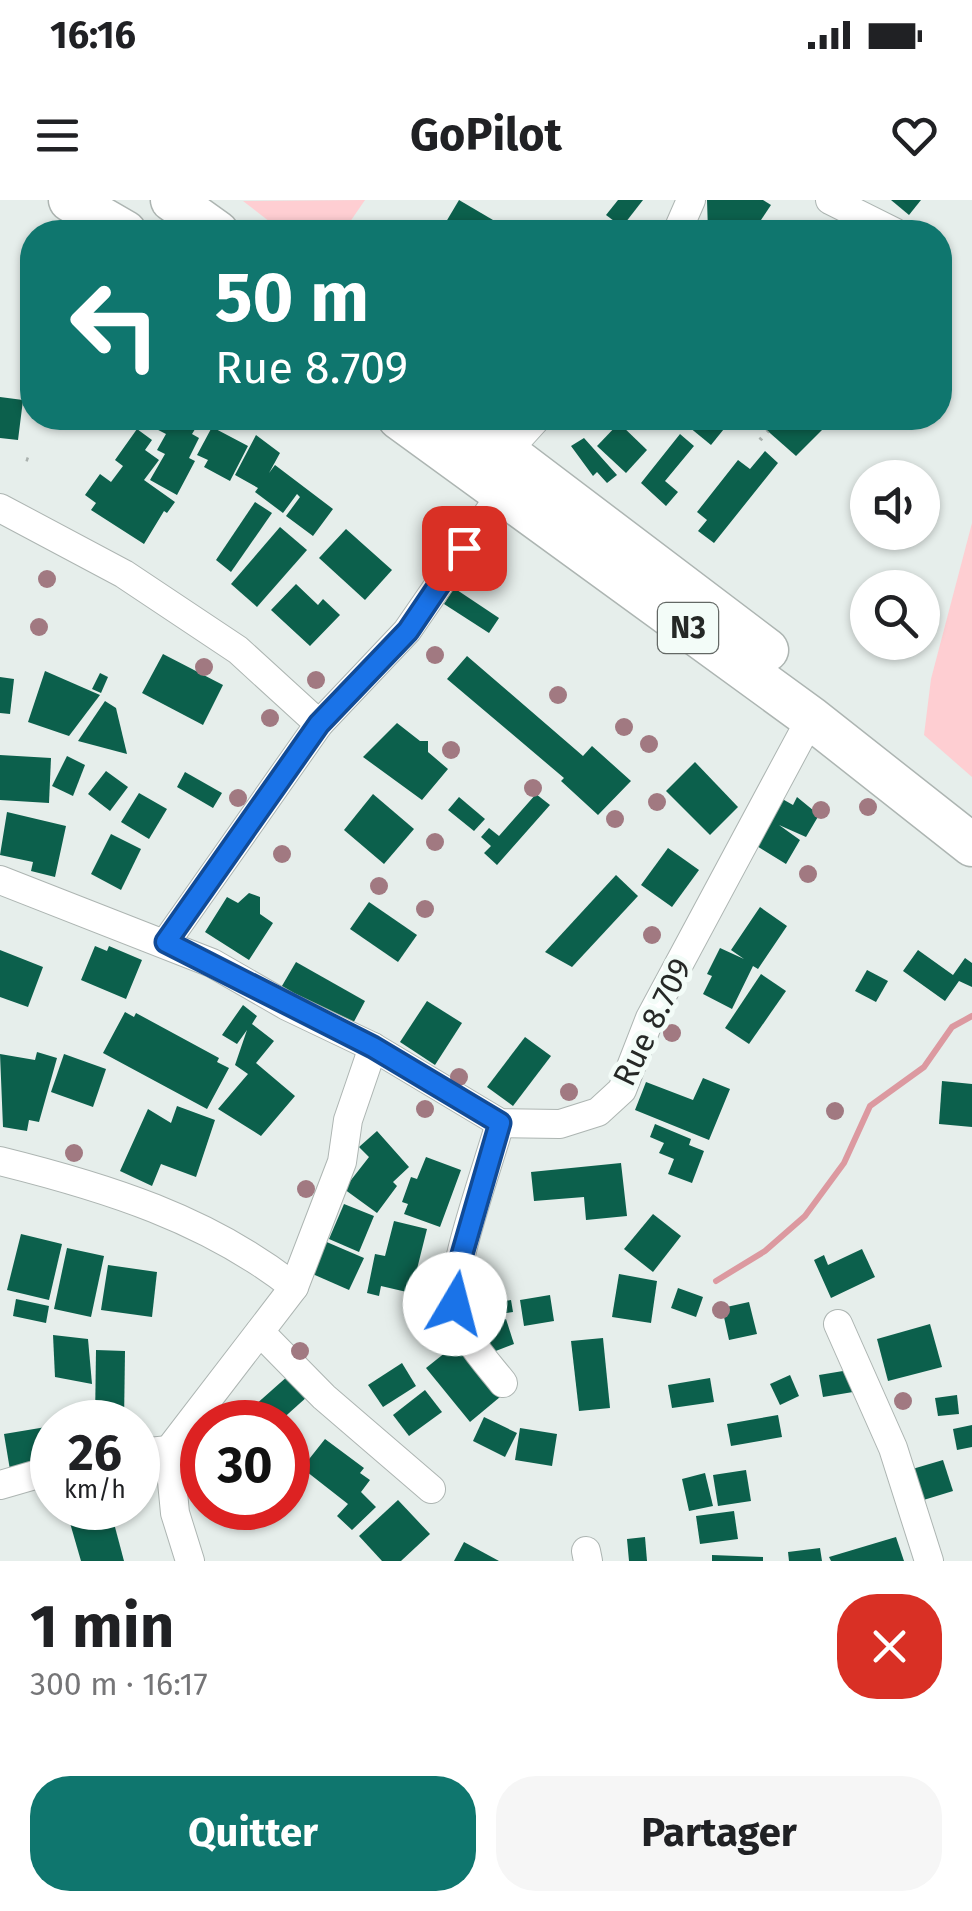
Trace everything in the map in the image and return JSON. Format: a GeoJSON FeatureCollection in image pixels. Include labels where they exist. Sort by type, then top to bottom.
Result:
{"type":"FeatureCollection","features":[{"type":"Feature","properties":{"kind":"highway"},"geometry":{"type":"LineString","coordinates":[[70,200],[104,220]]}},
{"type":"Feature","properties":{"kind":"highway"},"geometry":{"type":"LineString","coordinates":[[108,200],[135,220]]}},
{"type":"Feature","properties":{"kind":"highway"},"geometry":{"type":"LineString","coordinates":[[172,200],[200,220]]}},
{"type":"Feature","properties":{"kind":"highway"},"geometry":{"type":"LineString","coordinates":[[196,200],[219,220]]}},
{"type":"Feature","properties":{"kind":"highway","name":"N3"},"geometry":{"type":"LineString","coordinates":[[422,430],[504,473],[972,810]]}},
{"type":"Feature","properties":{"kind":"highway","name":"N3"},"geometry":{"type":"LineString","coordinates":[[470,430],[504,473],[972,845]]}},
{"type":"Feature","properties":{"kind":"street"},"geometry":{"type":"LineString","coordinates":[[830,200],[870,220]]}},
{"type":"Feature","properties":{"kind":"street"},"geometry":{"type":"LineString","coordinates":[[166,942],[319,724],[408,631],[530,430]]}},
{"type":"Feature","properties":{"kind":"street"},"geometry":{"type":"LineString","coordinates":[[0,508],[124,574],[238,650],[319,724]]}},
{"type":"Feature","properties":{"kind":"street","name":"Rue 8.709"},"geometry":{"type":"LineString","coordinates":[[0,880],[166,942],[373,1047],[500,1123],[560,1124],[598,1112],[622,1090],[650,1018],[811,718]]}},
{"type":"Feature","properties":{"kind":"street"},"geometry":{"type":"LineString","coordinates":[[190,1561],[175,1512],[169,1450],[294,1288],[342,1162],[348,1120],[373,1047]]}},
{"type":"Feature","properties":{"kind":"street"},"geometry":{"type":"LineString","coordinates":[[500,1123],[458,1268],[455,1304],[467,1338],[503,1383]]}},
{"type":"Feature","properties":{"kind":"street"},"geometry":{"type":"LineString","coordinates":[[0,1160],[106,1187],[253,1255],[294,1288]]}},
{"type":"Feature","properties":{"kind":"street"},"geometry":{"type":"LineString","coordinates":[[838,1324],[893,1448],[929,1561]]}},
{"type":"Feature","properties":{"kind":"street"},"geometry":{"type":"LineString","coordinates":[[260,1332],[324,1397],[432,1489]]}},
{"type":"Feature","properties":{"kind":"street"},"geometry":{"type":"LineString","coordinates":[[160,1451],[169,1450]]}},
{"type":"Feature","properties":{"kind":"street"},"geometry":{"type":"LineString","coordinates":[[0,1485],[30,1476]]}},
{"type":"Feature","properties":{"kind":"path"},"geometry":{"type":"LineString","coordinates":[[760,440],[768,431]]}},
{"type":"Feature","properties":{"kind":"path"},"geometry":{"type":"LineString","coordinates":[[26,459],[34,462]]}},
{"type":"Feature","properties":{"kind":"shaded area"},"geometry":{"type":"Polygon","coordinates":[[[365,200],[351,220],[268,220],[243,201],[365,200]]]}},
{"type":"Feature","properties":{"kind":"shaded area"},"geometry":{"type":"Polygon","coordinates":[[[972,523],[972,777],[924,735],[940,645],[972,523]]]}},
{"type":"Feature","properties":{"kind":"building"},"geometry":{"type":"Polygon","coordinates":[[[459,200],[493,220],[447,220],[459,200]]]}},
{"type":"Feature","properties":{"kind":"building"},"geometry":{"type":"Polygon","coordinates":[[[618,200],[643,200],[627,220],[613,220],[606,215],[618,200]]]}},
{"type":"Feature","properties":{"kind":"building"},"geometry":{"type":"Polygon","coordinates":[[[707,200],[763,200],[771,205],[761,220],[708,220],[707,200]]]}},
{"type":"Feature","properties":{"kind":"building"},"geometry":{"type":"Polygon","coordinates":[[[891,200],[921,200],[909,215],[891,200]]]}},
{"type":"Feature","properties":{"kind":"building"},"geometry":{"type":"Polygon","coordinates":[[[0,397],[20,400],[18,440],[0,438],[0,397]]]}},
{"type":"Feature","properties":{"kind":"building"},"geometry":{"type":"Polygon","coordinates":[[[138,430],[152,440],[145,450],[159,460],[144,480],[175,502],[167,513],[164,511],[144,544],[91,510],[96,503],[85,495],[100,474],[111,482],[123,466],[115,460],[138,430]]]}},
{"type":"Feature","properties":{"kind":"building"},"geometry":{"type":"Polygon","coordinates":[[[158,430],[194,430],[192,434],[199,438],[189,458],[195,461],[177,495],[150,480],[165,454],[157,450],[166,434],[158,430]]]}},
{"type":"Feature","properties":{"kind":"building"},"geometry":{"type":"Polygon","coordinates":[[[210,430],[248,446],[230,481],[204,467],[208,460],[197,455],[210,430]]]}},
{"type":"Feature","properties":{"kind":"building"},"geometry":{"type":"Polygon","coordinates":[[[612,430],[626,430],[647,450],[626,473],[597,446],[612,430]]]}},
{"type":"Feature","properties":{"kind":"building"},"geometry":{"type":"Polygon","coordinates":[[[693,430],[723,430],[711,445],[693,430]]]}},
{"type":"Feature","properties":{"kind":"building"},"geometry":{"type":"Polygon","coordinates":[[[767,430],[822,430],[796,456],[767,430]]]}},
{"type":"Feature","properties":{"kind":"building"},"geometry":{"type":"Polygon","coordinates":[[[680,434],[694,446],[665,481],[678,492],[666,506],[641,483],[680,434]]]}},
{"type":"Feature","properties":{"kind":"building"},"geometry":{"type":"Polygon","coordinates":[[[256,435],[280,453],[269,473],[275,465],[333,509],[313,536],[286,516],[300,497],[297,494],[283,513],[255,492],[258,488],[235,475],[256,435]]]}},
{"type":"Feature","properties":{"kind":"building"},"geometry":{"type":"Polygon","coordinates":[[[584,438],[617,475],[607,483],[597,472],[593,476],[571,446],[584,438]]]}},
{"type":"Feature","properties":{"kind":"building"},"geometry":{"type":"Polygon","coordinates":[[[765,451],[778,463],[714,543],[698,531],[707,520],[697,512],[738,460],[750,469],[765,451]]]}},
{"type":"Feature","properties":{"kind":"building"},"geometry":{"type":"Polygon","coordinates":[[[255,502],[272,513],[231,572],[216,560],[255,502]]]}},
{"type":"Feature","properties":{"kind":"building"},"geometry":{"type":"Polygon","coordinates":[[[280,527],[307,550],[257,607],[231,584],[280,527]]]}},
{"type":"Feature","properties":{"kind":"building"},"geometry":{"type":"Polygon","coordinates":[[[346,529],[392,570],[365,600],[319,558],[346,529]]]}},
{"type":"Feature","properties":{"kind":"building"},"geometry":{"type":"Polygon","coordinates":[[[296,584],[318,605],[323,599],[340,615],[310,646],[271,610],[296,584]]]}},
{"type":"Feature","properties":{"kind":"building"},"geometry":{"type":"Polygon","coordinates":[[[454,588],[499,618],[489,633],[444,604],[454,588]]]}},
{"type":"Feature","properties":{"kind":"building"},"geometry":{"type":"Polygon","coordinates":[[[163,654],[223,685],[203,725],[142,693],[163,654]]]}},
{"type":"Feature","properties":{"kind":"building"},"geometry":{"type":"Polygon","coordinates":[[[467,656],[583,756],[592,746],[631,781],[598,815],[561,781],[564,778],[447,679],[467,656]]]}},
{"type":"Feature","properties":{"kind":"building"},"geometry":{"type":"Polygon","coordinates":[[[45,671],[100,695],[69,736],[28,722],[45,671]]]}},
{"type":"Feature","properties":{"kind":"building"},"geometry":{"type":"Polygon","coordinates":[[[100,673],[108,677],[101,693],[92,689],[100,673]]]}},
{"type":"Feature","properties":{"kind":"building"},"geometry":{"type":"Polygon","coordinates":[[[0,677],[14,679],[10,714],[0,713],[0,677]]]}},
{"type":"Feature","properties":{"kind":"building"},"geometry":{"type":"Polygon","coordinates":[[[105,701],[116,708],[127,754],[78,741],[105,701]]]}},
{"type":"Feature","properties":{"kind":"building"},"geometry":{"type":"Polygon","coordinates":[[[397,723],[420,741],[428,741],[428,752],[448,769],[422,800],[363,757],[397,723]]]}},
{"type":"Feature","properties":{"kind":"building"},"geometry":{"type":"Polygon","coordinates":[[[0,755],[51,758],[49,803],[0,800],[0,755]]]}},
{"type":"Feature","properties":{"kind":"building"},"geometry":{"type":"Polygon","coordinates":[[[67,756],[85,765],[73,796],[52,786],[67,756]]]}},
{"type":"Feature","properties":{"kind":"building"},"geometry":{"type":"Polygon","coordinates":[[[695,762],[738,807],[710,835],[666,791],[695,762]]]}},
{"type":"Feature","properties":{"kind":"building"},"geometry":{"type":"Polygon","coordinates":[[[106,771],[128,787],[110,811],[88,794],[106,771]]]}},
{"type":"Feature","properties":{"kind":"building"},"geometry":{"type":"Polygon","coordinates":[[[185,772],[222,793],[213,808],[177,787],[185,772]]]}},
{"type":"Feature","properties":{"kind":"building"},"geometry":{"type":"Polygon","coordinates":[[[770,792],[793,805],[797,797],[819,815],[806,837],[779,825],[800,840],[786,864],[744,838],[770,792]]]}},
{"type":"Feature","properties":{"kind":"building"},"geometry":{"type":"Polygon","coordinates":[[[139,793],[167,809],[149,839],[121,822],[139,793]]]}},
{"type":"Feature","properties":{"kind":"building"},"geometry":{"type":"Polygon","coordinates":[[[373,794],[414,829],[384,864],[344,830],[373,794]]]}},
{"type":"Feature","properties":{"kind":"building"},"geometry":{"type":"Polygon","coordinates":[[[536,794],[550,805],[497,865],[484,853],[491,846],[481,837],[489,828],[499,836],[536,794]]]}},
{"type":"Feature","properties":{"kind":"building"},"geometry":{"type":"Polygon","coordinates":[[[459,797],[485,819],[474,831],[448,810],[459,797]]]}},
{"type":"Feature","properties":{"kind":"building"},"geometry":{"type":"Polygon","coordinates":[[[7,812],[66,826],[55,877],[31,871],[33,862],[0,855],[7,812]]]}},
{"type":"Feature","properties":{"kind":"building"},"geometry":{"type":"Polygon","coordinates":[[[111,834],[141,849],[121,890],[91,874],[111,834]]]}},
{"type":"Feature","properties":{"kind":"building"},"geometry":{"type":"Polygon","coordinates":[[[668,848],[699,870],[672,907],[641,885],[668,848]]]}},
{"type":"Feature","properties":{"kind":"building"},"geometry":{"type":"Polygon","coordinates":[[[616,875],[638,896],[572,967],[545,952],[616,875]]]}},
{"type":"Feature","properties":{"kind":"building"},"geometry":{"type":"Polygon","coordinates":[[[249,893],[260,897],[260,914],[273,923],[249,960],[205,932],[227,897],[238,903],[249,893]]]}},
{"type":"Feature","properties":{"kind":"building"},"geometry":{"type":"Polygon","coordinates":[[[369,902],[417,935],[398,962],[350,929],[369,902]]]}},
{"type":"Feature","properties":{"kind":"building"},"geometry":{"type":"Polygon","coordinates":[[[760,907],[787,926],[758,969],[753,966],[732,1009],[703,994],[712,976],[707,974],[720,948],[744,959],[731,950],[760,907]]]}},
{"type":"Feature","properties":{"kind":"building"},"geometry":{"type":"Polygon","coordinates":[[[95,946],[107,951],[109,946],[142,960],[126,999],[81,980],[95,946]]]}},
{"type":"Feature","properties":{"kind":"building"},"geometry":{"type":"Polygon","coordinates":[[[0,950],[43,967],[28,1007],[0,997],[0,950]]]}},
{"type":"Feature","properties":{"kind":"building"},"geometry":{"type":"Polygon","coordinates":[[[918,950],[953,975],[965,958],[972,963],[972,987],[959,981],[945,1001],[903,971],[918,950]]]}},
{"type":"Feature","properties":{"kind":"building"},"geometry":{"type":"Polygon","coordinates":[[[296,962],[365,1001],[349,1031],[279,991],[296,962]]]}},
{"type":"Feature","properties":{"kind":"building"},"geometry":{"type":"Polygon","coordinates":[[[867,970],[888,981],[876,1002],[855,991],[867,970]]]}},
{"type":"Feature","properties":{"kind":"building"},"geometry":{"type":"Polygon","coordinates":[[[761,974],[786,991],[749,1044],[725,1028],[761,974]]]}},
{"type":"Feature","properties":{"kind":"building"},"geometry":{"type":"Polygon","coordinates":[[[427,1001],[462,1023],[435,1065],[400,1042],[427,1001]]]}},
{"type":"Feature","properties":{"kind":"building"},"geometry":{"type":"Polygon","coordinates":[[[243,1005],[257,1016],[252,1024],[274,1041],[256,1063],[295,1096],[261,1136],[218,1109],[248,1074],[235,1065],[247,1030],[237,1044],[222,1035],[243,1005]]]}},
{"type":"Feature","properties":{"kind":"building"},"geometry":{"type":"Polygon","coordinates":[[[125,1012],[134,1017],[136,1013],[219,1058],[217,1062],[229,1068],[207,1109],[103,1053],[125,1012]]]}},
{"type":"Feature","properties":{"kind":"building"},"geometry":{"type":"Polygon","coordinates":[[[525,1037],[551,1056],[513,1106],[487,1087],[525,1037]]]}},
{"type":"Feature","properties":{"kind":"building"},"geometry":{"type":"Polygon","coordinates":[[[37,1052],[57,1058],[39,1122],[29,1120],[27,1131],[3,1127],[0,1054],[35,1060],[37,1052]]]}},
{"type":"Feature","properties":{"kind":"building"},"geometry":{"type":"Polygon","coordinates":[[[64,1054],[106,1069],[93,1107],[51,1092],[64,1054]]]}},
{"type":"Feature","properties":{"kind":"building"},"geometry":{"type":"Polygon","coordinates":[[[703,1078],[730,1089],[709,1140],[635,1110],[646,1082],[693,1100],[703,1078]]]}},
{"type":"Feature","properties":{"kind":"building"},"geometry":{"type":"Polygon","coordinates":[[[942,1081],[972,1084],[972,1127],[939,1124],[942,1081]]]}},
{"type":"Feature","properties":{"kind":"building"},"geometry":{"type":"Polygon","coordinates":[[[177,1106],[215,1120],[196,1177],[161,1164],[152,1186],[120,1171],[148,1109],[171,1123],[177,1106]]]}},
{"type":"Feature","properties":{"kind":"building"},"geometry":{"type":"Polygon","coordinates":[[[655,1124],[691,1139],[689,1145],[704,1151],[692,1183],[668,1174],[674,1159],[659,1153],[664,1143],[650,1137],[655,1124]]]}},
{"type":"Feature","properties":{"kind":"building"},"geometry":{"type":"Polygon","coordinates":[[[377,1131],[409,1167],[393,1182],[397,1186],[377,1213],[344,1189],[369,1157],[359,1147],[377,1131]]]}},
{"type":"Feature","properties":{"kind":"building"},"geometry":{"type":"Polygon","coordinates":[[[426,1157],[461,1170],[440,1227],[404,1214],[408,1204],[402,1202],[411,1177],[417,1179],[426,1157]]]}},
{"type":"Feature","properties":{"kind":"building"},"geometry":{"type":"Polygon","coordinates":[[[621,1163],[627,1216],[586,1220],[584,1197],[534,1201],[531,1172],[621,1163]]]}},
{"type":"Feature","properties":{"kind":"building"},"geometry":{"type":"Polygon","coordinates":[[[344,1204],[374,1216],[359,1252],[329,1239],[344,1204]]]}},
{"type":"Feature","properties":{"kind":"building"},"geometry":{"type":"Polygon","coordinates":[[[653,1214],[681,1236],[653,1272],[624,1249],[653,1214]]]}},
{"type":"Feature","properties":{"kind":"building"},"geometry":{"type":"Polygon","coordinates":[[[394,1221],[427,1229],[411,1293],[381,1286],[379,1296],[367,1293],[375,1254],[385,1256],[394,1221]]]}},
{"type":"Feature","properties":{"kind":"building"},"geometry":{"type":"Polygon","coordinates":[[[21,1234],[62,1244],[49,1300],[7,1290],[21,1234]]]}},
{"type":"Feature","properties":{"kind":"building"},"geometry":{"type":"Polygon","coordinates":[[[322,1240],[364,1258],[349,1290],[308,1272],[322,1240]]]}},
{"type":"Feature","properties":{"kind":"building"},"geometry":{"type":"Polygon","coordinates":[[[67,1248],[104,1256],[91,1317],[54,1309],[67,1248]]]}},
{"type":"Feature","properties":{"kind":"building"},"geometry":{"type":"Polygon","coordinates":[[[862,1249],[875,1277],[831,1298],[814,1260],[824,1255],[828,1265],[862,1249]]]}},
{"type":"Feature","properties":{"kind":"building"},"geometry":{"type":"Polygon","coordinates":[[[108,1265],[157,1272],[152,1317],[101,1310],[108,1265]]]}},
{"type":"Feature","properties":{"kind":"building"},"geometry":{"type":"Polygon","coordinates":[[[619,1274],[657,1281],[651,1323],[612,1317],[619,1274]]]}},
{"type":"Feature","properties":{"kind":"building"},"geometry":{"type":"Polygon","coordinates":[[[678,1288],[703,1297],[696,1317],[671,1308],[678,1288]]]}},
{"type":"Feature","properties":{"kind":"building"},"geometry":{"type":"Polygon","coordinates":[[[550,1295],[554,1321],[524,1326],[520,1300],[550,1295]]]}},
{"type":"Feature","properties":{"kind":"building"},"geometry":{"type":"Polygon","coordinates":[[[16,1299],[49,1306],[46,1323],[13,1316],[16,1299]]]}},
{"type":"Feature","properties":{"kind":"building"},"geometry":{"type":"Polygon","coordinates":[[[511,1300],[513,1312],[485,1316],[483,1304],[511,1300]]]}},
{"type":"Feature","properties":{"kind":"building"},"geometry":{"type":"Polygon","coordinates":[[[749,1302],[757,1334],[729,1340],[722,1308],[749,1302]]]}},
{"type":"Feature","properties":{"kind":"building"},"geometry":{"type":"Polygon","coordinates":[[[506,1319],[514,1344],[493,1352],[484,1326],[506,1319]]]}},
{"type":"Feature","properties":{"kind":"building"},"geometry":{"type":"Polygon","coordinates":[[[930,1324],[942,1367],[888,1381],[877,1339],[930,1324]]]}},
{"type":"Feature","properties":{"kind":"building"},"geometry":{"type":"Polygon","coordinates":[[[53,1335],[88,1339],[92,1384],[55,1377],[53,1335]]]}},
{"type":"Feature","properties":{"kind":"building"},"geometry":{"type":"Polygon","coordinates":[[[603,1338],[610,1408],[579,1411],[571,1341],[603,1338]]]}},
{"type":"Feature","properties":{"kind":"building"},"geometry":{"type":"Polygon","coordinates":[[[456,1344],[500,1397],[470,1422],[426,1368],[456,1344]]]}},
{"type":"Feature","properties":{"kind":"building"},"geometry":{"type":"Polygon","coordinates":[[[96,1350],[125,1351],[124,1400],[95,1400],[96,1350]]]}},
{"type":"Feature","properties":{"kind":"building"},"geometry":{"type":"Polygon","coordinates":[[[402,1363],[416,1386],[383,1407],[368,1385],[402,1363]]]}},
{"type":"Feature","properties":{"kind":"building"},"geometry":{"type":"Polygon","coordinates":[[[849,1370],[853,1392],[823,1397],[819,1375],[849,1370]]]}},
{"type":"Feature","properties":{"kind":"building"},"geometry":{"type":"Polygon","coordinates":[[[289,1375],[308,1396],[304,1400],[261,1400],[289,1375]]]}},
{"type":"Feature","properties":{"kind":"building"},"geometry":{"type":"Polygon","coordinates":[[[790,1375],[799,1396],[780,1405],[770,1384],[790,1375]]]}},
{"type":"Feature","properties":{"kind":"building"},"geometry":{"type":"Polygon","coordinates":[[[710,1378],[714,1402],[672,1408],[668,1385],[710,1378]]]}},
{"type":"Feature","properties":{"kind":"building"},"geometry":{"type":"Polygon","coordinates":[[[425,1390],[442,1412],[409,1436],[393,1415],[425,1390]]]}},
{"type":"Feature","properties":{"kind":"building"},"geometry":{"type":"Polygon","coordinates":[[[957,1395],[959,1414],[938,1416],[935,1398],[957,1395]]]}},
{"type":"Feature","properties":{"kind":"building"},"geometry":{"type":"Polygon","coordinates":[[[778,1415],[782,1437],[731,1446],[727,1424],[778,1415]]]}},
{"type":"Feature","properties":{"kind":"building"},"geometry":{"type":"Polygon","coordinates":[[[484,1417],[517,1433],[505,1457],[473,1441],[484,1417]]]}},
{"type":"Feature","properties":{"kind":"building"},"geometry":{"type":"Polygon","coordinates":[[[972,1425],[972,1447],[957,1450],[953,1429],[972,1425]]]}},
{"type":"Feature","properties":{"kind":"building"},"geometry":{"type":"Polygon","coordinates":[[[520,1428],[557,1434],[552,1466],[515,1460],[520,1428]]]}},
{"type":"Feature","properties":{"kind":"building"},"geometry":{"type":"Polygon","coordinates":[[[30,1430],[30,1467],[10,1470],[4,1434],[30,1430]]]}},
{"type":"Feature","properties":{"kind":"building"},"geometry":{"type":"Polygon","coordinates":[[[325,1439],[364,1468],[360,1473],[370,1480],[361,1492],[376,1507],[352,1530],[337,1516],[348,1504],[310,1474],[310,1458],[325,1439]]]}},
{"type":"Feature","properties":{"kind":"building"},"geometry":{"type":"Polygon","coordinates":[[[943,1460],[953,1491],[917,1502],[909,1470],[943,1460]]]}},
{"type":"Feature","properties":{"kind":"building"},"geometry":{"type":"Polygon","coordinates":[[[746,1470],[751,1501],[718,1506],[713,1475],[746,1470]]]}},
{"type":"Feature","properties":{"kind":"building"},"geometry":{"type":"Polygon","coordinates":[[[705,1473],[713,1506],[689,1511],[682,1479],[705,1473]]]}},
{"type":"Feature","properties":{"kind":"building"},"geometry":{"type":"Polygon","coordinates":[[[398,1500],[430,1534],[401,1561],[382,1561],[359,1536],[398,1500]]]}},
{"type":"Feature","properties":{"kind":"building"},"geometry":{"type":"Polygon","coordinates":[[[734,1511],[738,1539],[700,1544],[696,1516],[734,1511]]]}},
{"type":"Feature","properties":{"kind":"building"},"geometry":{"type":"Polygon","coordinates":[[[72,1530],[116,1530],[124,1561],[81,1561],[72,1530]]]}},
{"type":"Feature","properties":{"kind":"building"},"geometry":{"type":"Polygon","coordinates":[[[645,1537],[647,1561],[629,1561],[627,1539],[645,1537]]]}},
{"type":"Feature","properties":{"kind":"building"},"geometry":{"type":"Polygon","coordinates":[[[896,1537],[904,1561],[831,1561],[829,1557],[896,1537]]]}},
{"type":"Feature","properties":{"kind":"building"},"geometry":{"type":"Polygon","coordinates":[[[464,1542],[499,1561],[454,1561],[464,1542]]]}},
{"type":"Feature","properties":{"kind":"building"},"geometry":{"type":"Polygon","coordinates":[[[820,1548],[822,1561],[789,1561],[788,1552],[820,1548]]]}},
{"type":"Feature","properties":{"kind":"building"},"geometry":{"type":"Polygon","coordinates":[[[712,1555],[763,1557],[763,1561],[712,1561],[712,1555]]]}},
{"type":"Feature","properties":{"kind":"waterway"},"geometry":{"type":"LineString","coordinates":[[716,1281],[765,1251],[805,1216],[844,1163],[870,1106],[924,1067],[952,1027],[972,1016]]}},
{"type":"Feature","properties":{"kind":"route"},"geometry":{"type":"LineString","coordinates":[[455,1304],[458,1268],[500,1123],[373,1047],[166,942],[319,724],[408,631],[464,548]]}}]}
